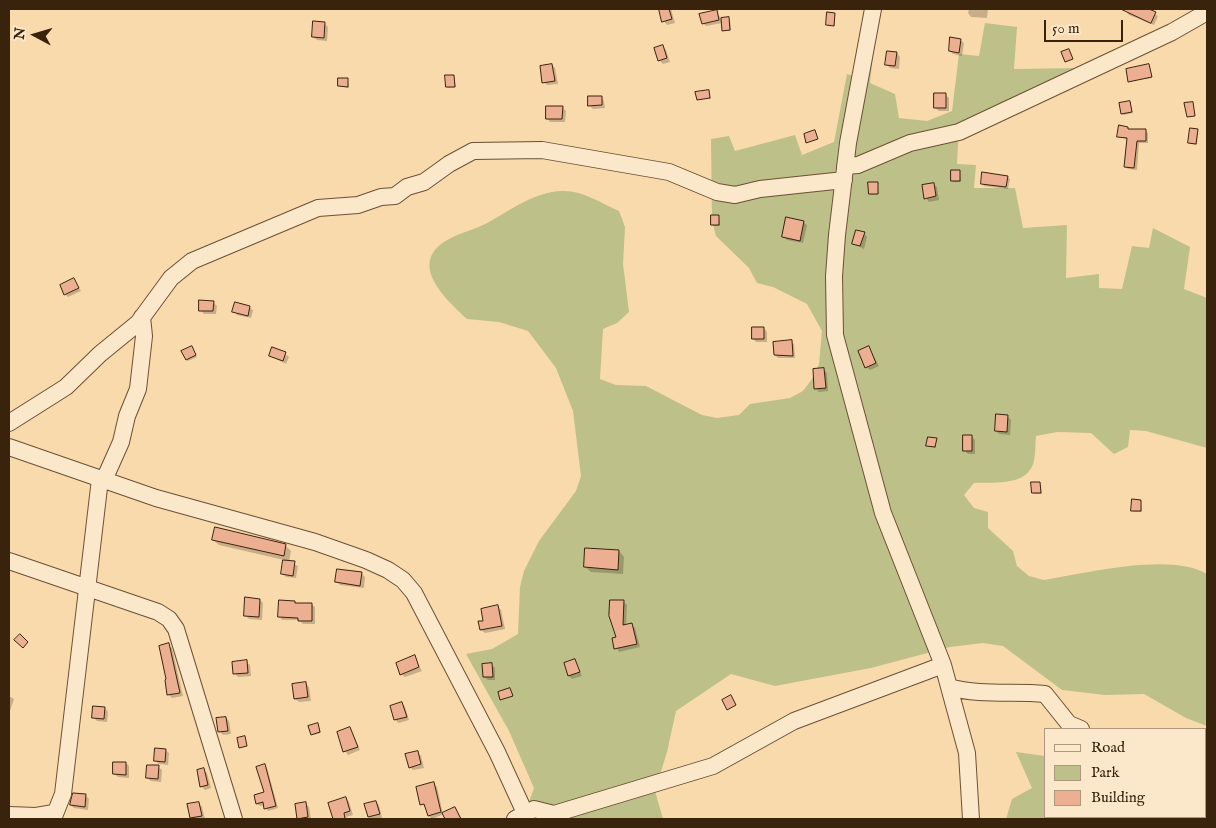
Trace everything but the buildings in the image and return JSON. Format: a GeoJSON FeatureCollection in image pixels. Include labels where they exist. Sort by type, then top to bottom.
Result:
{"type":"FeatureCollection","features":[{"type":"Feature","properties":{"kind":"street"},"geometry":{"type":"LineString","coordinates":[[873,9],[845,173],[834,276],[836,342],[883,513],[943,665],[967,753],[971,819]]}},
{"type":"Feature","properties":{"kind":"street"},"geometry":{"type":"LineString","coordinates":[[9,423],[66,387],[142,317],[170,278],[192,261],[318,208],[358,205],[381,197],[395,196],[407,187],[424,182],[448,164],[473,151],[542,150],[669,172],[717,192],[735,195],[760,188],[845,173],[910,143],[966,129],[1172,32],[1207,12]]}},
{"type":"Feature","properties":{"kind":"street"},"geometry":{"type":"LineString","coordinates":[[9,815],[53,816],[63,794],[87,587],[102,480],[121,442],[127,416],[138,389],[144,336],[142,317]]}},
{"type":"Feature","properties":{"kind":"street"},"geometry":{"type":"LineString","coordinates":[[9,447],[156,498],[315,542],[366,560],[388,570],[402,580],[414,593],[446,653],[520,816],[534,809],[554,814],[714,766],[794,721],[943,665]]}},
{"type":"Feature","properties":{"kind":"street"},"geometry":{"type":"LineString","coordinates":[[9,561],[158,612],[169,619],[176,629],[234,819]]}},
{"type":"Feature","properties":{"kind":"street"},"geometry":{"type":"LineString","coordinates":[[949,687],[981,692],[1018,691],[1045,694],[1069,724],[1079,728]]}},
{"type":"Feature","properties":{"kind":"green space"},"geometry":{"type":"Polygon","coordinates":[[[878,9],[870,83],[895,94],[899,118],[927,121],[952,111],[959,54],[979,56],[985,23],[1017,27],[1014,69],[1078,68],[959,124],[957,164],[976,165],[974,188],[1015,188],[1023,228],[1067,225],[1066,278],[1099,274],[1099,288],[1122,289],[1132,246],[1149,248],[1153,228],[1190,247],[1184,289],[1207,298],[1207,448],[1146,431],[1130,430],[1128,447],[1114,454],[1091,433],[1057,432],[1036,436],[1034,460],[1032,467],[1027,473],[1006,482],[974,483],[964,495],[974,508],[988,512],[988,528],[1013,551],[1017,566],[1029,576],[1044,580],[1105,569],[1151,564],[1191,568],[1207,574],[1207,726],[1186,718],[1144,694],[1105,695],[1062,690],[1003,646],[983,643],[950,647],[871,668],[775,686],[731,674],[676,711],[667,752],[655,791],[663,819],[523,819],[534,788],[509,731],[466,654],[492,649],[518,634],[520,587],[524,571],[539,541],[576,491],[581,476],[573,411],[556,368],[528,331],[499,322],[467,319],[450,303],[435,283],[430,272],[430,262],[434,251],[449,239],[484,225],[542,194],[569,191],[584,195],[619,211],[625,227],[623,264],[629,312],[617,323],[603,329],[600,379],[616,385],[646,386],[702,415],[717,418],[739,415],[750,404],[790,398],[803,391],[812,379],[819,364],[822,331],[807,304],[773,287],[757,283],[749,268],[716,236],[712,221],[711,139],[729,136],[735,151],[795,135],[802,155],[834,142],[847,74],[853,76],[878,9]]]}},
{"type":"Feature","properties":{"kind":"green space"},"geometry":{"type":"Polygon","coordinates":[[[1016,752],[1044,756],[1044,818],[1206,818],[1207,790],[1207,819],[1006,819],[1012,799],[1032,788],[1016,752]]]}}]}
